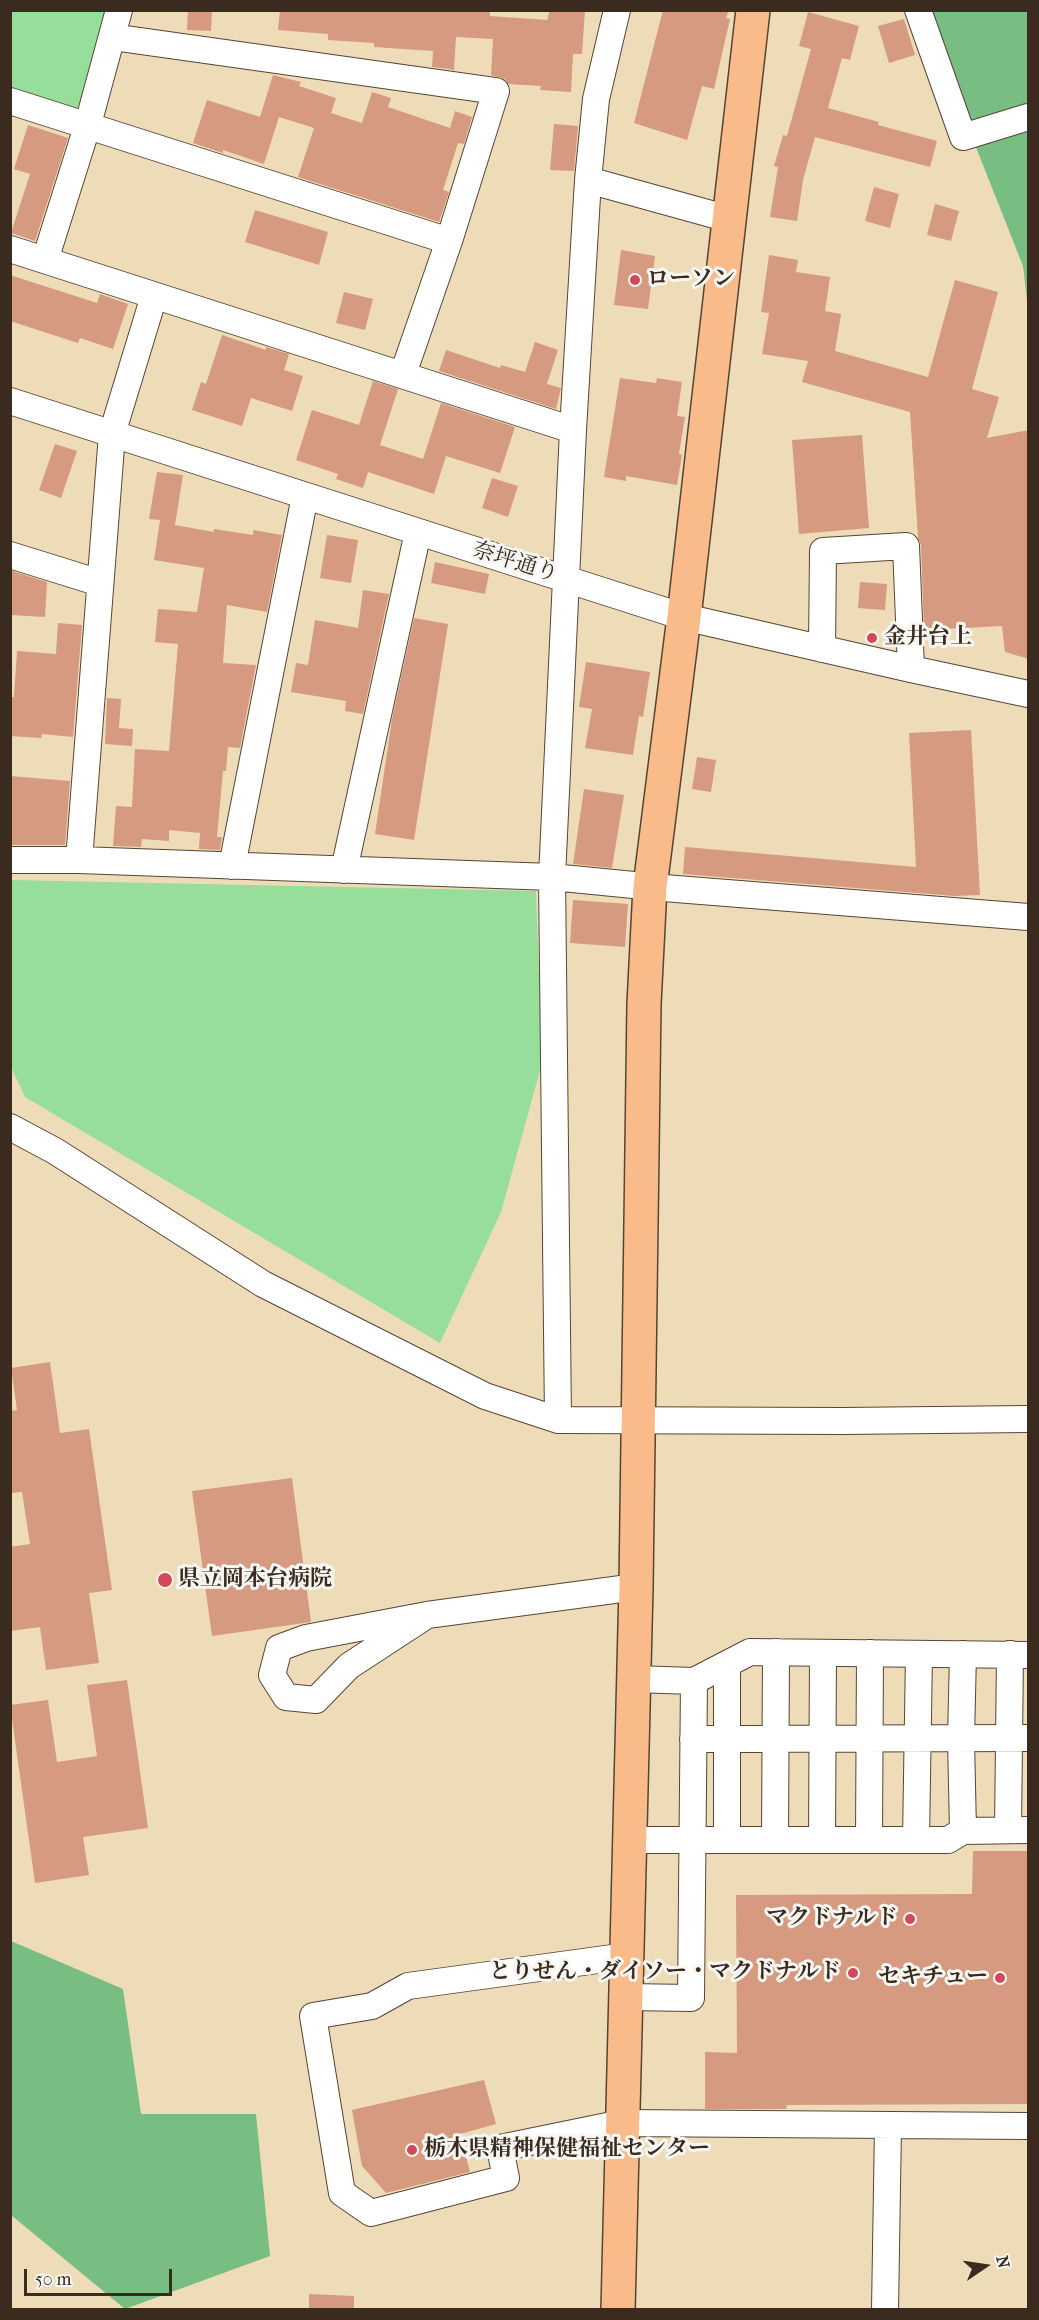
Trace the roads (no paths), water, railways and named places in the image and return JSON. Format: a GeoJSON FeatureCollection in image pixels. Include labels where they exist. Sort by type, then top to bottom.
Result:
{"type":"FeatureCollection","features":[{"type":"Feature","properties":{"kind":"main road"},"geometry":{"type":"LineString","coordinates":[[618,2310],[636,1587],[644,1004],[650,887],[684,617],[753,10]]}},
{"type":"Feature","properties":{"kind":"street"},"geometry":{"type":"LineString","coordinates":[[45,260],[88,124],[119,10]]}},
{"type":"Feature","properties":{"kind":"street"},"geometry":{"type":"LineString","coordinates":[[558,1420],[552,877],[573,430],[588,180],[596,99],[617,10]]}},
{"type":"Feature","properties":{"kind":"street"},"geometry":{"type":"LineString","coordinates":[[918,10],[963,137],[1029,117]]}},
{"type":"Feature","properties":{"kind":"street"},"geometry":{"type":"LineString","coordinates":[[112,37],[496,91],[449,241],[403,374]]}},
{"type":"Feature","properties":{"kind":"street"},"geometry":{"type":"LineString","coordinates":[[10,101],[449,241]]}},
{"type":"Feature","properties":{"kind":"street"},"geometry":{"type":"LineString","coordinates":[[588,180],[729,219]]}},
{"type":"Feature","properties":{"kind":"street"},"geometry":{"type":"LineString","coordinates":[[10,249],[573,430]]}},
{"type":"Feature","properties":{"kind":"street"},"geometry":{"type":"LineString","coordinates":[[79,860],[112,434],[154,296]]}},
{"type":"Feature","properties":{"kind":"street","name":"奈坪通り"},"geometry":{"type":"LineString","coordinates":[[10,401],[684,617],[1029,694]]}},
{"type":"Feature","properties":{"kind":"street"},"geometry":{"type":"LineString","coordinates":[[232,866],[305,496]]}},
{"type":"Feature","properties":{"kind":"street"},"geometry":{"type":"LineString","coordinates":[[344,870],[418,532]]}},
{"type":"Feature","properties":{"kind":"street"},"geometry":{"type":"LineString","coordinates":[[822,649],[823,551],[906,546],[911,669]]}},
{"type":"Feature","properties":{"kind":"street"},"geometry":{"type":"LineString","coordinates":[[10,555],[100,583]]}},
{"type":"Feature","properties":{"kind":"street"},"geometry":{"type":"LineString","coordinates":[[10,860],[79,860],[552,877],[1029,917]]}},
{"type":"Feature","properties":{"kind":"street"},"geometry":{"type":"LineString","coordinates":[[10,1126],[55,1151],[263,1284],[485,1395],[558,1420],[1029,1419]]}},
{"type":"Feature","properties":{"kind":"street"},"geometry":{"type":"LineString","coordinates":[[427,1615],[349,1666],[316,1700],[286,1697],[272,1675],[279,1648],[306,1638],[427,1615],[636,1587]]}},
{"type":"Feature","properties":{"kind":"street"},"geometry":{"type":"LineString","coordinates":[[630,1840],[948,1840],[963,1831],[1018,1830],[1019,1654],[750,1652],[694,1681],[634,1679]]}},
{"type":"Feature","properties":{"kind":"street"},"geometry":{"type":"LineString","coordinates":[[775,1840],[776,1652]]}},
{"type":"Feature","properties":{"kind":"street"},"geometry":{"type":"LineString","coordinates":[[822,1840],[823,1653]]}},
{"type":"Feature","properties":{"kind":"street"},"geometry":{"type":"LineString","coordinates":[[869,1840],[870,1653]]}},
{"type":"Feature","properties":{"kind":"street"},"geometry":{"type":"LineString","coordinates":[[916,1840],[919,1654]]}},
{"type":"Feature","properties":{"kind":"street"},"geometry":{"type":"LineString","coordinates":[[963,1654],[961,1738],[963,1831]]}},
{"type":"Feature","properties":{"kind":"street"},"geometry":{"type":"LineString","coordinates":[[727,1840],[728,1664]]}},
{"type":"Feature","properties":{"kind":"street"},"geometry":{"type":"LineString","coordinates":[[626,1997],[691,1998],[694,1681]]}},
{"type":"Feature","properties":{"kind":"street"},"geometry":{"type":"LineString","coordinates":[[693,1739],[1019,1738]]}},
{"type":"Feature","properties":{"kind":"street"},"geometry":{"type":"LineString","coordinates":[[627,1956],[408,1986],[372,2006],[313,2016],[342,2193],[371,2213],[506,2178],[500,2148],[622,2123],[1029,2126]]}},
{"type":"Feature","properties":{"kind":"street"},"geometry":{"type":"LineString","coordinates":[[885,2310],[888,2126]]}},
{"type":"Feature","properties":{"kind":"place","name":"ローソン"},"geometry":{"type":"Point","coordinates":[635,280]}},
{"type":"Feature","properties":{"kind":"place","name":"金井台上"},"geometry":{"type":"Point","coordinates":[872,638]}},
{"type":"Feature","properties":{"kind":"place","name":"県立岡本台病院"},"geometry":{"type":"Point","coordinates":[165,1580]}},
{"type":"Feature","properties":{"kind":"place","name":"マクドナルド"},"geometry":{"type":"Point","coordinates":[910,1919]}},
{"type":"Feature","properties":{"kind":"place","name":"とりせん・ダイソー・マクドナルド"},"geometry":{"type":"Point","coordinates":[853,1973]}},
{"type":"Feature","properties":{"kind":"place","name":"セキチュー"},"geometry":{"type":"Point","coordinates":[1000,1978]}},
{"type":"Feature","properties":{"kind":"place","name":"栃木県精神保健福祉センター"},"geometry":{"type":"Point","coordinates":[412,2150]}}]}
